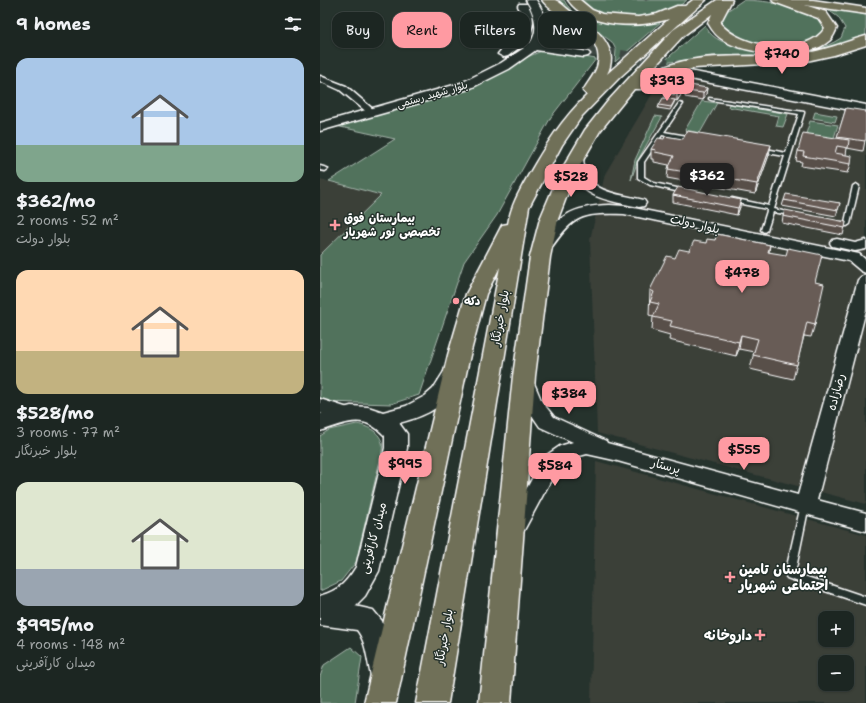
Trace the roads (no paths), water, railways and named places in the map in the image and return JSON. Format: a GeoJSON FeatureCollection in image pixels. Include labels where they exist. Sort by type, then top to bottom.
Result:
{"type":"FeatureCollection","features":[{"type":"Feature","properties":{"kind":"highway"},"geometry":{"type":"LineString","coordinates":[[548,0],[556,8],[596,36],[603,47],[605,57],[604,67],[577,113]]}},
{"type":"Feature","properties":{"kind":"highway"},"geometry":{"type":"LineString","coordinates":[[574,0],[577,6],[584,11],[619,20],[638,21],[658,19],[672,14],[699,0]]}},
{"type":"Feature","properties":{"kind":"highway","name":"بلوار خبرنگار"},"geometry":{"type":"LineString","coordinates":[[432,703],[520,207],[554,144],[577,113],[615,74],[699,0]]}},
{"type":"Feature","properties":{"kind":"highway"},"geometry":{"type":"LineString","coordinates":[[726,0],[714,23],[721,32],[731,39],[750,46],[767,49],[801,48],[814,45],[830,34],[832,28],[822,15],[778,0]]}},
{"type":"Feature","properties":{"kind":"highway"},"geometry":{"type":"LineString","coordinates":[[495,703],[524,376],[540,257],[559,191],[593,130],[613,104],[678,33],[726,0]]}},
{"type":"Feature","properties":{"kind":"highway"},"geometry":{"type":"LineString","coordinates":[[613,104],[654,75],[677,66],[708,61],[791,59],[818,56],[866,40]]}},
{"type":"Feature","properties":{"kind":"highway"},"geometry":{"type":"LineString","coordinates":[[383,693],[459,355],[476,294],[520,207]]}},
{"type":"Feature","properties":{"kind":"main road"},"geometry":{"type":"LineString","coordinates":[[519,0],[527,12]]}},
{"type":"Feature","properties":{"kind":"main road"},"geometry":{"type":"LineString","coordinates":[[530,0],[538,9],[540,20],[536,43]]}},
{"type":"Feature","properties":{"kind":"main road"},"geometry":{"type":"LineString","coordinates":[[790,0],[866,11]]}},
{"type":"Feature","properties":{"kind":"main road"},"geometry":{"type":"LineString","coordinates":[[823,0],[866,6]]}},
{"type":"Feature","properties":{"kind":"main road"},"geometry":{"type":"LineString","coordinates":[[530,42],[584,51]]}},
{"type":"Feature","properties":{"kind":"main road","name":"بلوار شهید رستمی"},"geometry":{"type":"LineString","coordinates":[[320,120],[465,86],[486,76],[536,43]]}},
{"type":"Feature","properties":{"kind":"main road","name":"بلوار شهید رستمی"},"geometry":{"type":"LineString","coordinates":[[320,127],[368,109],[450,82],[481,69],[511,48]]}},
{"type":"Feature","properties":{"kind":"main road"},"geometry":{"type":"LineString","coordinates":[[866,104],[688,72],[866,108]]}},
{"type":"Feature","properties":{"kind":"main road"},"geometry":{"type":"LineString","coordinates":[[381,420],[414,411],[436,399],[448,386],[459,355]]}},
{"type":"Feature","properties":{"kind":"main road","name":"میدان کارآفرینی"},"geometry":{"type":"LineString","coordinates":[[320,423],[342,413],[363,415],[381,420],[396,434],[396,448],[366,571],[356,588],[342,601],[320,608]]}},
{"type":"Feature","properties":{"kind":"main road"},"geometry":{"type":"LineString","coordinates":[[320,613],[364,619],[373,630],[383,693]]}},
{"type":"Feature","properties":{"kind":"street"},"geometry":{"type":"LineString","coordinates":[[320,78],[343,88],[368,109]]}},
{"type":"Feature","properties":{"kind":"street","name":"بلوار دولت"},"geometry":{"type":"LineString","coordinates":[[577,157],[579,174],[603,202],[652,215],[772,241],[854,256],[866,268]]}},
{"type":"Feature","properties":{"kind":"street","name":"بلوار دولت"},"geometry":{"type":"LineString","coordinates":[[540,257],[552,232],[563,221],[603,202],[855,247],[866,244]]}},
{"type":"Feature","properties":{"kind":"street","name":"رضازاده"},"geometry":{"type":"LineString","coordinates":[[805,505],[866,280]]}},
{"type":"Feature","properties":{"kind":"street"},"geometry":{"type":"LineString","coordinates":[[524,376],[534,405],[547,422],[614,452]]}},
{"type":"Feature","properties":{"kind":"street"},"geometry":{"type":"LineString","coordinates":[[320,406],[342,413]]}},
{"type":"Feature","properties":{"kind":"street","name":"پرستار"},"geometry":{"type":"LineString","coordinates":[[509,538],[551,462],[567,451],[587,447],[614,452],[866,522]]}},
{"type":"Feature","properties":{"kind":"lane"},"geometry":{"type":"LineString","coordinates":[[711,99],[802,113],[764,230]]}},
{"type":"Feature","properties":{"kind":"lane"},"geometry":{"type":"LineString","coordinates":[[681,104],[642,162],[641,178],[652,184],[689,191]]}},
{"type":"Feature","properties":{"kind":"lane"},"geometry":{"type":"LineString","coordinates":[[661,133],[698,140]]}},
{"type":"Feature","properties":{"kind":"lane"},"geometry":{"type":"LineString","coordinates":[[758,150],[788,154]]}},
{"type":"Feature","properties":{"kind":"lane"},"geometry":{"type":"LineString","coordinates":[[831,222],[847,224],[856,186]]}},
{"type":"Feature","properties":{"kind":"lane"},"geometry":{"type":"LineString","coordinates":[[726,199],[800,216]]}},
{"type":"Feature","properties":{"kind":"lane"},"geometry":{"type":"LineString","coordinates":[[805,505],[790,575],[866,601]]}},
{"type":"Feature","properties":{"kind":"tunnel"},"geometry":{"type":"LineString","coordinates":[[585,49],[693,70]]}},
{"type":"Feature","properties":{"kind":"place","name":"بیمارستان فوق تخصصی نور شهریار"},"geometry":{"type":"Point","coordinates":[335,225]}},
{"type":"Feature","properties":{"kind":"place","name":"دکه"},"geometry":{"type":"Point","coordinates":[456,301]}},
{"type":"Feature","properties":{"kind":"place","name":"بیمارستان تامین اجتماعی شهریار"},"geometry":{"type":"Point","coordinates":[730,577]}},
{"type":"Feature","properties":{"kind":"place","name":"داروخانه"},"geometry":{"type":"Point","coordinates":[760,635]}}]}
